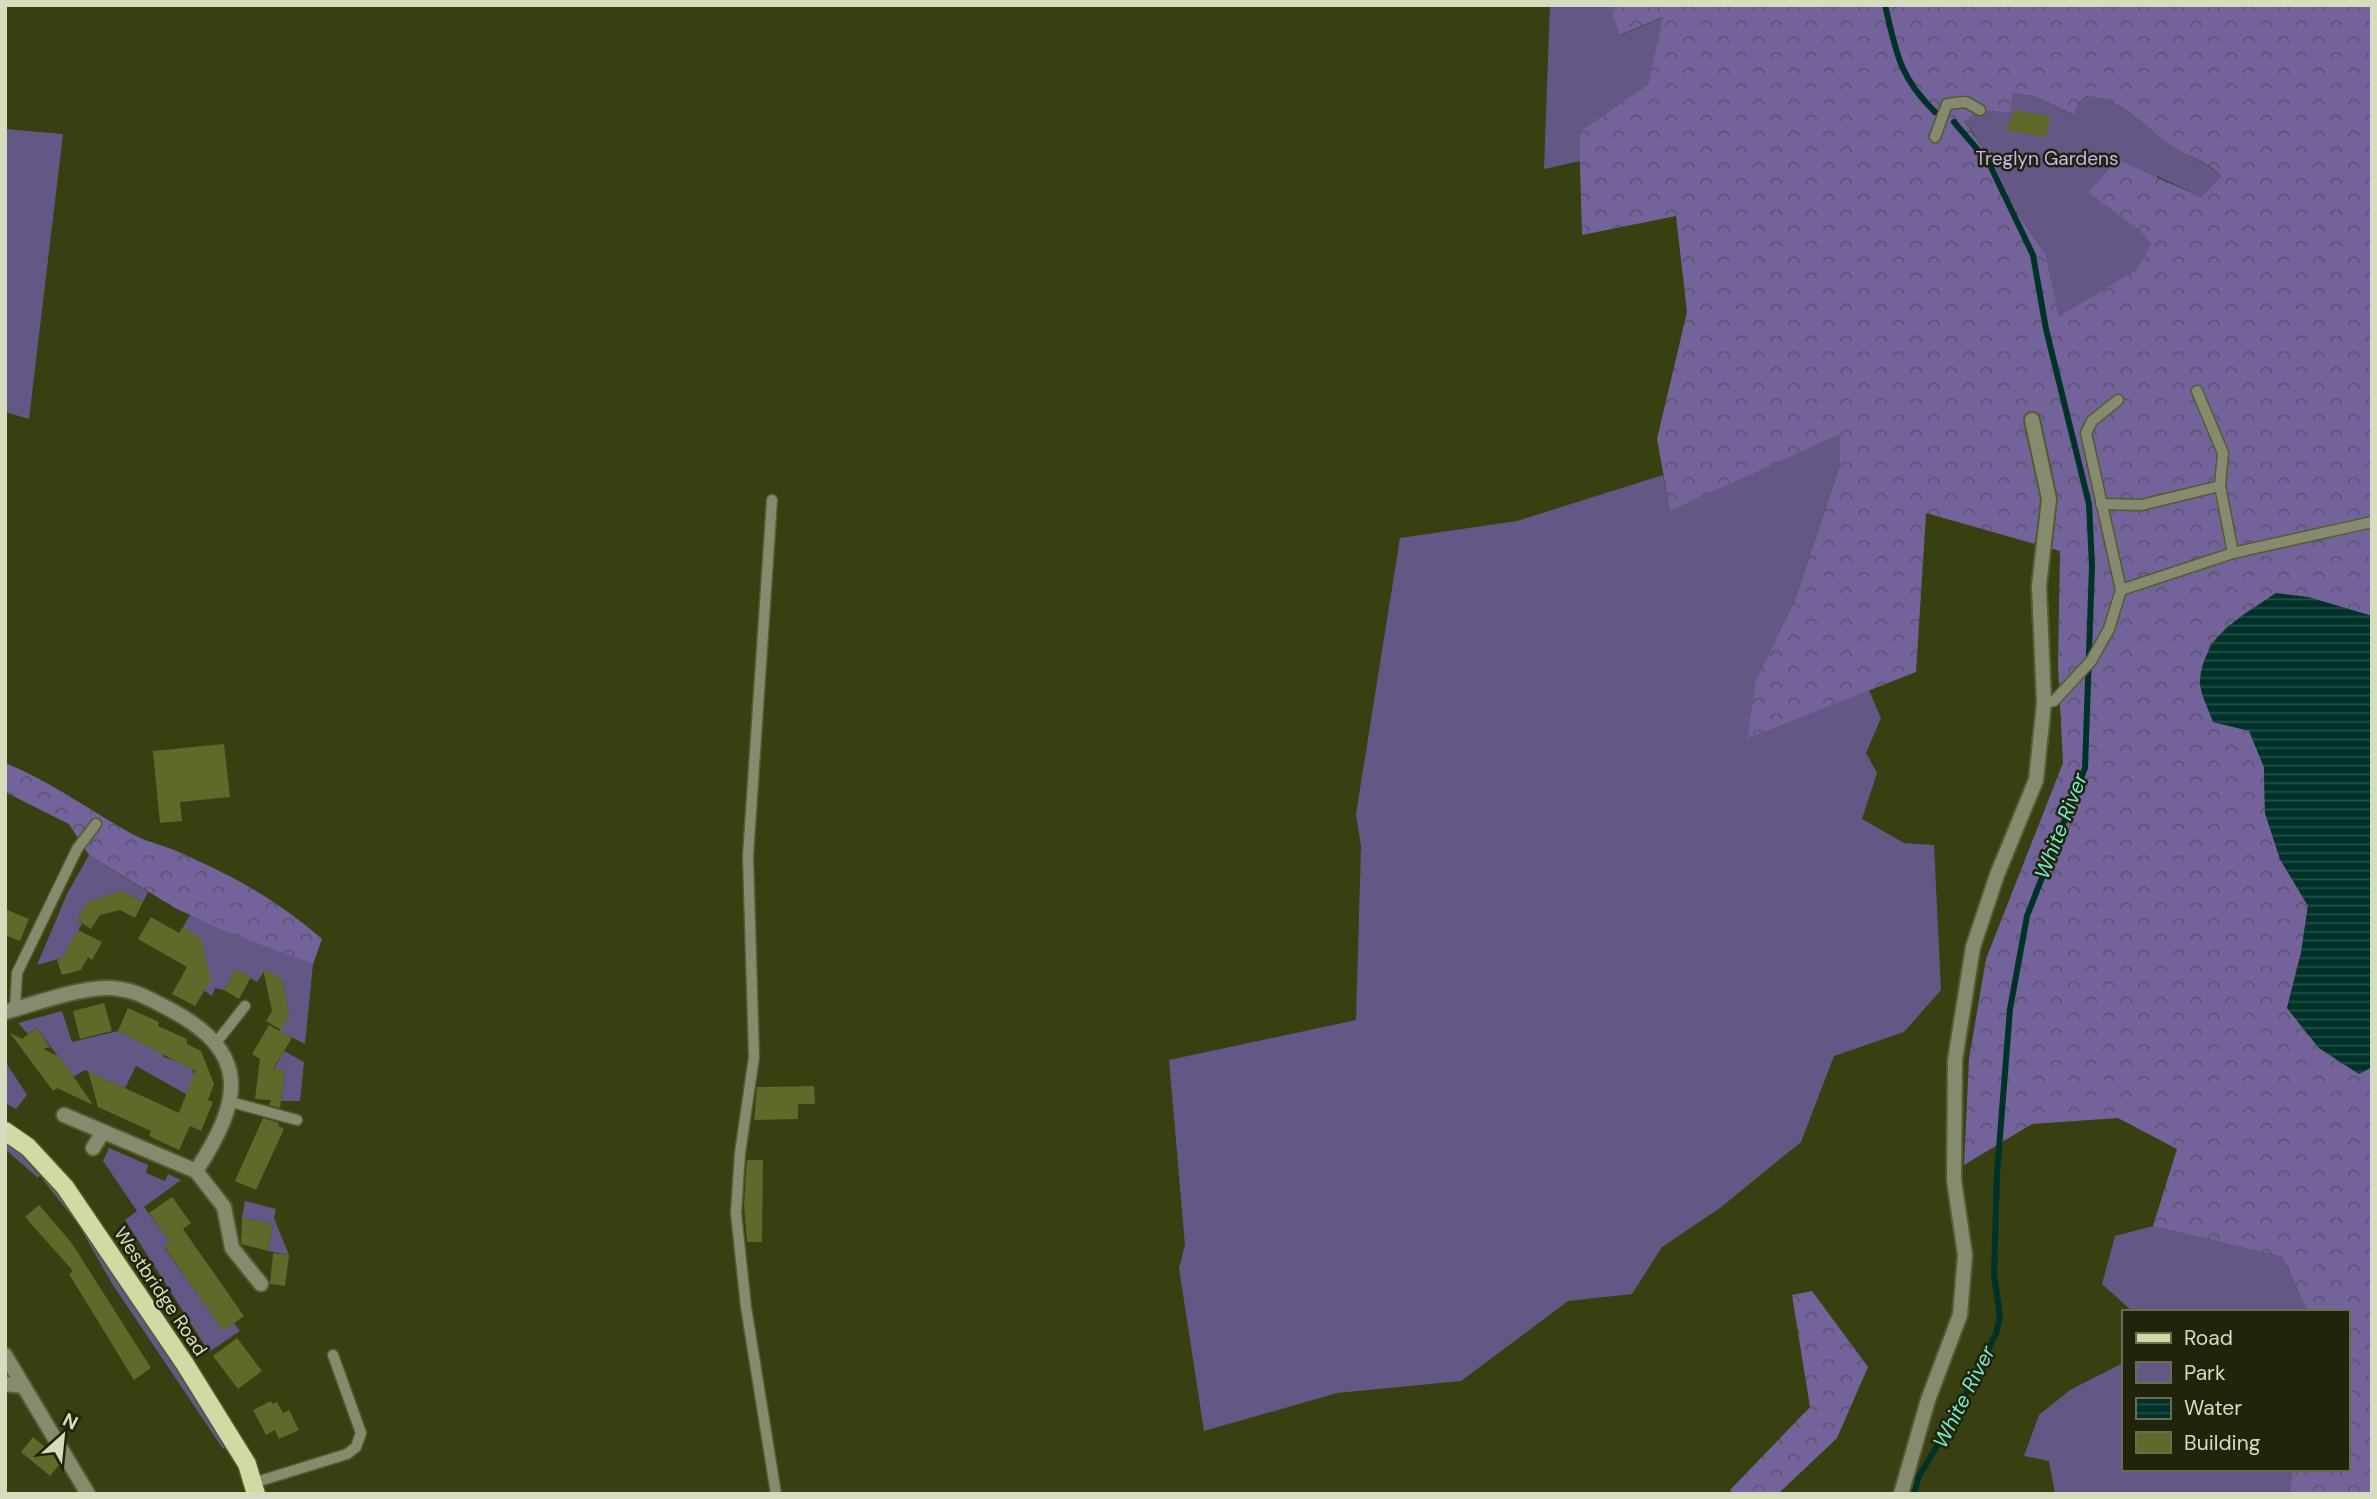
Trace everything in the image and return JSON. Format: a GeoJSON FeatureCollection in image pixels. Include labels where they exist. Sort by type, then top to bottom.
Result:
{"type":"FeatureCollection","features":[{"type":"Feature","properties":{"kind":"main road","name":"Westbridge Road"},"geometry":{"type":"LineString","coordinates":[[5,1131],[28,1147],[65,1187],[185,1364],[247,1464],[255,1488]]}},
{"type":"Feature","properties":{"kind":"street"},"geometry":{"type":"LineString","coordinates":[[1901,1494],[1928,1400],[1960,1315],[1965,1255],[1954,1180],[1955,1060],[1973,947],[1997,875],[2036,780],[2043,703],[2039,586],[2049,499],[2032,420]]}},
{"type":"Feature","properties":{"kind":"street"},"geometry":{"type":"LineString","coordinates":[[10,1010],[78,992],[106,988],[132,990],[201,1026],[226,1059],[231,1102],[221,1129],[196,1171]]}},
{"type":"Feature","properties":{"kind":"street"},"geometry":{"type":"LineString","coordinates":[[64,1115],[196,1171],[223,1208],[232,1248],[261,1284]]}},
{"type":"Feature","properties":{"kind":"street"},"geometry":{"type":"LineString","coordinates":[[93,1148],[103,1132]]}},
{"type":"Feature","properties":{"kind":"street"},"geometry":{"type":"LineString","coordinates":[[5,1356],[86,1492]]}},
{"type":"Feature","properties":{"kind":"street"},"geometry":{"type":"LineString","coordinates":[[5,1384],[23,1385]]}},
{"type":"Feature","properties":{"kind":"lane"},"geometry":{"type":"LineString","coordinates":[[1935,137],[1947,104],[1966,102],[1980,110]]}},
{"type":"Feature","properties":{"kind":"lane"},"geometry":{"type":"LineString","coordinates":[[2197,391],[2223,453],[2220,486],[2233,553]]}},
{"type":"Feature","properties":{"kind":"lane"},"geometry":{"type":"LineString","coordinates":[[2043,703],[2054,701],[2091,661],[2109,629],[2121,590],[2086,433],[2092,421],[2118,400]]}},
{"type":"Feature","properties":{"kind":"lane"},"geometry":{"type":"LineString","coordinates":[[2101,504],[2141,505],[2220,486]]}},
{"type":"Feature","properties":{"kind":"lane"},"geometry":{"type":"LineString","coordinates":[[772,500],[748,856],[754,1057],[740,1153],[736,1213],[750,1333],[776,1494]]}},
{"type":"Feature","properties":{"kind":"lane"},"geometry":{"type":"LineString","coordinates":[[2121,590],[2233,553],[2372,522]]}},
{"type":"Feature","properties":{"kind":"lane"},"geometry":{"type":"LineString","coordinates":[[10,1010],[17,973],[77,849],[96,824]]}},
{"type":"Feature","properties":{"kind":"lane"},"geometry":{"type":"LineString","coordinates":[[215,1044],[245,1006]]}},
{"type":"Feature","properties":{"kind":"lane"},"geometry":{"type":"LineString","coordinates":[[231,1102],[298,1120]]}},
{"type":"Feature","properties":{"kind":"lane"},"geometry":{"type":"LineString","coordinates":[[255,1488],[347,1454],[356,1447],[361,1433],[332,1355]]}},
{"type":"Feature","properties":{"kind":"green space"},"geometry":{"type":"Polygon","coordinates":[[[1550,5],[1610,5],[1621,35],[1664,17],[1648,84],[1579,132],[1580,161],[1544,169],[1550,5]]]}},
{"type":"Feature","properties":{"kind":"green space"},"geometry":{"type":"Polygon","coordinates":[[[1610,5],[2372,5],[2372,616],[2308,597],[2229,625],[2210,645],[2200,682],[2213,722],[2249,730],[2264,767],[2265,813],[2280,859],[2308,906],[2301,953],[2287,1008],[2319,1048],[2359,1074],[2372,1067],[2372,1494],[2289,1494],[2293,1471],[2349,1471],[2349,1310],[2307,1310],[2282,1257],[2153,1226],[2177,1149],[2118,1118],[2032,1124],[1964,1165],[1969,1059],[1986,959],[2063,763],[2058,666],[2060,551],[1926,513],[1916,672],[1748,738],[1755,682],[1795,600],[1840,465],[1840,434],[1670,511],[1657,439],[1687,312],[1676,216],[1582,235],[1579,132],[1648,84],[1663,17],[1620,35],[1610,5]],[[2012,93],[2011,112],[1980,110],[1964,121],[1995,165],[2017,213],[2046,255],[2059,317],[2137,269],[2151,244],[2139,230],[2088,192],[2118,160],[2201,197],[2221,176],[2204,162],[2175,148],[2114,103],[2087,96],[2078,103],[2074,115],[2034,96],[2012,93]]]}},
{"type":"Feature","properties":{"kind":"green space","name":"Treglyn Gardens"},"geometry":{"type":"Polygon","coordinates":[[[2011,93],[2034,96],[2073,115],[2078,103],[2088,96],[2102,99],[2125,110],[2175,148],[2204,163],[2221,176],[2201,197],[2157,176],[2139,230],[2151,244],[2137,269],[2059,318],[2046,255],[2017,213],[1995,165],[1964,120],[2011,93]]]}},
{"type":"Feature","properties":{"kind":"green space"},"geometry":{"type":"Polygon","coordinates":[[[5,129],[63,134],[29,419],[5,412],[5,129]]]}},
{"type":"Feature","properties":{"kind":"green space"},"geometry":{"type":"Polygon","coordinates":[[[1840,433],[1840,465],[1795,600],[1755,682],[1749,737],[1869,690],[1881,718],[1866,753],[1877,773],[1862,819],[1904,843],[1934,845],[1941,990],[1904,1032],[1834,1056],[1801,1142],[1720,1208],[1662,1247],[1632,1294],[1568,1301],[1461,1381],[1337,1393],[1204,1431],[1179,1268],[1185,1245],[1169,1060],[1356,1020],[1361,846],[1356,814],[1400,538],[1517,521],[1663,475],[1670,511],[1840,433]]]}},
{"type":"Feature","properties":{"kind":"green space"},"geometry":{"type":"Polygon","coordinates":[[[5,763],[56,788],[136,836],[201,862],[271,901],[322,939],[313,964],[225,931],[175,908],[89,855],[69,824],[5,792],[5,763]]]}},
{"type":"Feature","properties":{"kind":"green space"},"geometry":{"type":"Polygon","coordinates":[[[89,855],[148,892],[143,902],[122,891],[88,902],[77,920],[82,924],[69,946],[69,956],[37,965],[67,894],[89,855]]]}},
{"type":"Feature","properties":{"kind":"green space"},"geometry":{"type":"Polygon","coordinates":[[[190,915],[313,964],[305,1044],[279,1031],[289,1016],[282,980],[265,970],[257,982],[236,969],[224,990],[215,988],[212,996],[202,989],[183,927],[190,915]]]}},
{"type":"Feature","properties":{"kind":"green space"},"geometry":{"type":"Polygon","coordinates":[[[62,1011],[72,1042],[118,1031],[165,1049],[163,1057],[191,1065],[197,1086],[186,1094],[136,1066],[125,1088],[85,1070],[73,1077],[37,1028],[28,1034],[18,1023],[62,1011]]]}},
{"type":"Feature","properties":{"kind":"green space"},"geometry":{"type":"Polygon","coordinates":[[[284,1051],[304,1062],[300,1101],[281,1101],[285,1070],[274,1069],[284,1051]]]}},
{"type":"Feature","properties":{"kind":"green space"},"geometry":{"type":"Polygon","coordinates":[[[5,1061],[27,1095],[16,1109],[5,1103],[5,1061]]]}},
{"type":"Feature","properties":{"kind":"green space"},"geometry":{"type":"Polygon","coordinates":[[[5,1140],[43,1171],[38,1178],[5,1149],[5,1140]]]}},
{"type":"Feature","properties":{"kind":"green space"},"geometry":{"type":"Polygon","coordinates":[[[109,1148],[148,1165],[146,1173],[165,1181],[168,1174],[181,1180],[144,1207],[170,1242],[164,1247],[223,1330],[234,1323],[240,1331],[209,1352],[125,1220],[137,1211],[103,1161],[109,1148]]]}},
{"type":"Feature","properties":{"kind":"green space"},"geometry":{"type":"Polygon","coordinates":[[[47,1177],[82,1220],[230,1446],[223,1449],[111,1282],[78,1224],[43,1180],[47,1177]]]}},
{"type":"Feature","properties":{"kind":"green space"},"geometry":{"type":"Polygon","coordinates":[[[245,1201],[276,1209],[274,1218],[289,1255],[268,1251],[273,1224],[242,1218],[245,1201]]]}},
{"type":"Feature","properties":{"kind":"green space"},"geometry":{"type":"Polygon","coordinates":[[[2153,1226],[2282,1257],[2307,1310],[2131,1310],[2102,1284],[2115,1236],[2153,1226]]]}},
{"type":"Feature","properties":{"kind":"green space"},"geometry":{"type":"Polygon","coordinates":[[[1812,1291],[1868,1367],[1837,1438],[1778,1494],[1732,1494],[1730,1490],[1810,1407],[1792,1295],[1812,1291]]]}},
{"type":"Feature","properties":{"kind":"green space"},"geometry":{"type":"Polygon","coordinates":[[[2122,1364],[2122,1471],[2293,1471],[2289,1494],[2055,1494],[2049,1461],[2024,1456],[2039,1415],[2070,1390],[2122,1364]]]}},
{"type":"Feature","properties":{"kind":"water"},"geometry":{"type":"Polygon","coordinates":[[[2276,593],[2308,597],[2372,616],[2372,1067],[2359,1074],[2319,1048],[2287,1008],[2301,953],[2308,906],[2280,859],[2265,813],[2264,767],[2249,731],[2213,722],[2200,685],[2203,664],[2217,639],[2238,619],[2276,593]]]}},
{"type":"Feature","properties":{"kind":"building"},"geometry":{"type":"Polygon","coordinates":[[[2015,110],[2050,116],[2046,137],[2006,130],[2015,110]]]}},
{"type":"Feature","properties":{"kind":"building"},"geometry":{"type":"Polygon","coordinates":[[[224,744],[230,797],[180,802],[182,821],[160,823],[153,751],[224,744]]]}},
{"type":"Feature","properties":{"kind":"building"},"geometry":{"type":"Polygon","coordinates":[[[122,891],[143,902],[135,918],[120,910],[100,915],[91,929],[77,920],[88,902],[122,891]]]}},
{"type":"Feature","properties":{"kind":"building"},"geometry":{"type":"Polygon","coordinates":[[[5,909],[29,919],[20,941],[5,935],[5,909]]]}},
{"type":"Feature","properties":{"kind":"building"},"geometry":{"type":"Polygon","coordinates":[[[151,917],[179,933],[183,927],[201,938],[211,980],[195,1006],[172,994],[187,967],[138,939],[151,917]]]}},
{"type":"Feature","properties":{"kind":"building"},"geometry":{"type":"Polygon","coordinates":[[[78,930],[102,942],[92,960],[88,957],[81,970],[62,975],[57,960],[62,958],[78,930]]]}},
{"type":"Feature","properties":{"kind":"building"},"geometry":{"type":"Polygon","coordinates":[[[236,969],[251,977],[239,999],[224,990],[236,969]]]}},
{"type":"Feature","properties":{"kind":"building"},"geometry":{"type":"Polygon","coordinates":[[[263,969],[282,979],[289,1016],[281,1030],[266,1021],[272,1011],[263,969]]]}},
{"type":"Feature","properties":{"kind":"building"},"geometry":{"type":"Polygon","coordinates":[[[104,1003],[112,1031],[80,1039],[73,1011],[104,1003]]]}},
{"type":"Feature","properties":{"kind":"building"},"geometry":{"type":"Polygon","coordinates":[[[128,1008],[159,1022],[158,1026],[187,1039],[187,1044],[201,1051],[214,1084],[208,1100],[213,1102],[201,1131],[190,1126],[179,1150],[149,1136],[151,1131],[98,1107],[88,1071],[179,1113],[195,1071],[118,1031],[128,1008]]]}},
{"type":"Feature","properties":{"kind":"building"},"geometry":{"type":"Polygon","coordinates":[[[269,1025],[292,1038],[273,1069],[285,1070],[280,1108],[269,1105],[271,1100],[255,1099],[260,1059],[252,1054],[269,1025]]]}},
{"type":"Feature","properties":{"kind":"building"},"geometry":{"type":"Polygon","coordinates":[[[37,1028],[50,1047],[43,1049],[60,1057],[93,1105],[57,1088],[53,1091],[10,1033],[22,1039],[37,1028]]]}},
{"type":"Feature","properties":{"kind":"building"},"geometry":{"type":"Polygon","coordinates":[[[814,1086],[815,1104],[798,1104],[798,1119],[754,1120],[757,1087],[814,1086]]]}},
{"type":"Feature","properties":{"kind":"building"},"geometry":{"type":"Polygon","coordinates":[[[263,1118],[279,1123],[278,1126],[284,1129],[256,1190],[235,1181],[263,1118]]]}},
{"type":"Feature","properties":{"kind":"building"},"geometry":{"type":"Polygon","coordinates":[[[747,1160],[763,1160],[762,1242],[747,1242],[744,1205],[747,1160]]]}},
{"type":"Feature","properties":{"kind":"building"},"geometry":{"type":"Polygon","coordinates":[[[172,1197],[191,1223],[183,1229],[244,1316],[223,1331],[164,1246],[170,1242],[149,1213],[172,1197]]]}},
{"type":"Feature","properties":{"kind":"building"},"geometry":{"type":"Polygon","coordinates":[[[39,1205],[71,1242],[151,1368],[134,1380],[69,1274],[73,1271],[25,1217],[39,1205]]]}},
{"type":"Feature","properties":{"kind":"building"},"geometry":{"type":"Polygon","coordinates":[[[242,1218],[273,1224],[268,1251],[241,1244],[242,1218]]]}},
{"type":"Feature","properties":{"kind":"building"},"geometry":{"type":"Polygon","coordinates":[[[273,1253],[289,1255],[285,1286],[270,1284],[273,1253]]]}},
{"type":"Feature","properties":{"kind":"building"},"geometry":{"type":"Polygon","coordinates":[[[237,1338],[262,1371],[238,1389],[213,1356],[237,1338]]]}},
{"type":"Feature","properties":{"kind":"building"},"geometry":{"type":"Polygon","coordinates":[[[271,1401],[272,1404],[277,1402],[283,1413],[289,1410],[299,1430],[279,1439],[275,1430],[266,1435],[253,1410],[271,1401]]]}},
{"type":"Feature","properties":{"kind":"building"},"geometry":{"type":"Polygon","coordinates":[[[33,1437],[52,1453],[59,1465],[50,1476],[21,1452],[33,1437]]]}},
{"type":"Feature","properties":{"kind":"waterway","name":"White River"},"geometry":{"type":"LineString","coordinates":[[1885,5],[1896,50],[1906,75],[1935,112]]}},
{"type":"Feature","properties":{"kind":"waterway","name":"White River"},"geometry":{"type":"LineString","coordinates":[[1914,1494],[1919,1476],[1956,1414],[1996,1334],[2000,1316],[1994,1275],[1997,1174],[2010,1009],[2027,916],[2085,768],[2092,566],[2089,504],[2046,329],[2033,255],[1989,163],[1954,122]]}}]}
